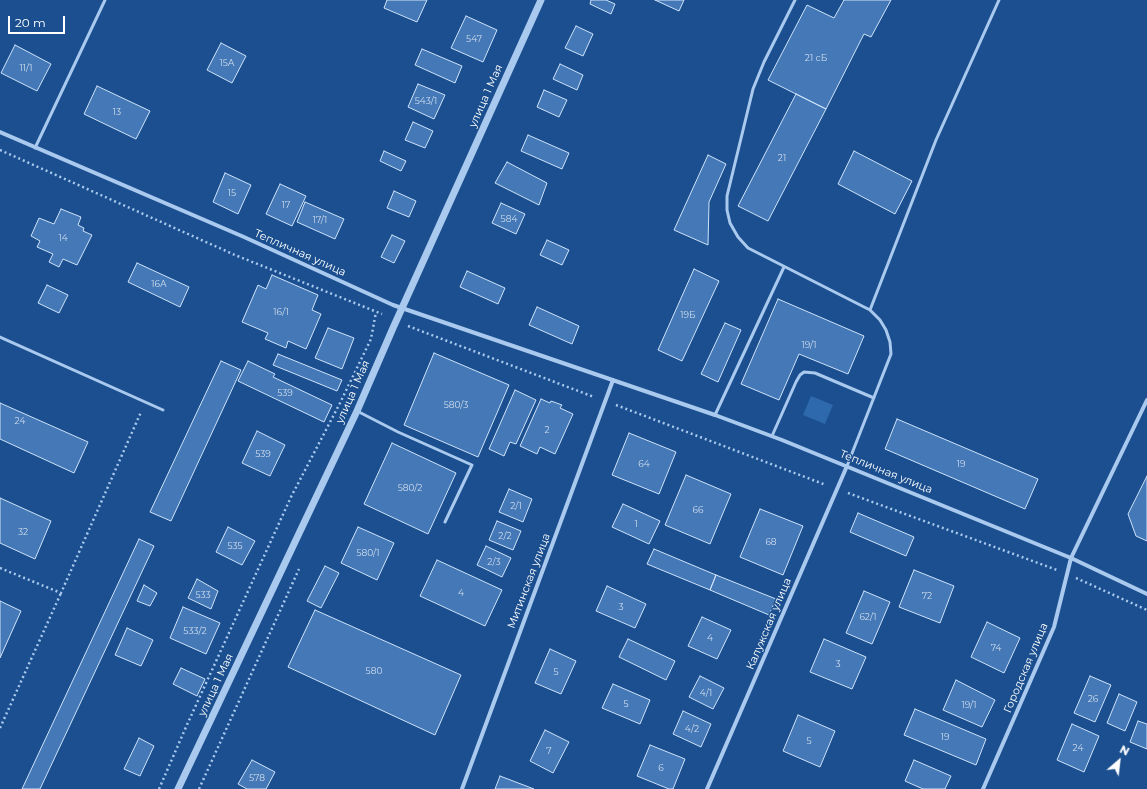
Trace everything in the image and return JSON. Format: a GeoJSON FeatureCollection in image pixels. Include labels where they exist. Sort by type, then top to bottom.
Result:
{"type":"FeatureCollection","features":[{"type":"Feature","properties":{"kind":"street","name":"улица 1 Мая"},"geometry":{"type":"LineString","coordinates":[[178,789],[357,411],[541,0]]}},
{"type":"Feature","properties":{"kind":"street","name":"Тепличная улица"},"geometry":{"type":"LineString","coordinates":[[0,132],[403,308],[598,374],[772,436],[1071,558],[1147,594]]}},
{"type":"Feature","properties":{"kind":"street","name":"Митинская улица"},"geometry":{"type":"LineString","coordinates":[[462,789],[613,380]]}},
{"type":"Feature","properties":{"kind":"street","name":"Городская улица"},"geometry":{"type":"LineString","coordinates":[[983,789],[1054,627],[1071,558],[1147,400]]}},
{"type":"Feature","properties":{"kind":"street","name":"Калужская улица"},"geometry":{"type":"LineString","coordinates":[[707,789],[847,466]]}},
{"type":"Feature","properties":{"kind":"lane"},"geometry":{"type":"LineString","coordinates":[[35,148],[105,0]]}},
{"type":"Feature","properties":{"kind":"lane"},"geometry":{"type":"LineString","coordinates":[[795,0],[758,74],[747,110],[727,196],[727,210],[730,223],[738,237],[748,248],[870,310],[880,320],[886,330],[890,342],[891,354],[847,466]]}},
{"type":"Feature","properties":{"kind":"lane"},"geometry":{"type":"LineString","coordinates":[[870,310],[936,140],[999,0]]}},
{"type":"Feature","properties":{"kind":"lane"},"geometry":{"type":"LineString","coordinates":[[715,415],[784,267]]}},
{"type":"Feature","properties":{"kind":"lane"},"geometry":{"type":"LineString","coordinates":[[0,337],[163,410]]}},
{"type":"Feature","properties":{"kind":"lane"},"geometry":{"type":"LineString","coordinates":[[772,436],[796,382],[800,375],[804,372],[815,373],[874,398]]}},
{"type":"Feature","properties":{"kind":"lane"},"geometry":{"type":"LineString","coordinates":[[357,411],[398,432],[472,465],[445,522]]}},
{"type":"Feature","properties":{"kind":"path"},"geometry":{"type":"LineString","coordinates":[[0,150],[235,255],[397,321],[837,489],[1067,574],[1147,610]]}},
{"type":"Feature","properties":{"kind":"path"},"geometry":{"type":"LineString","coordinates":[[159,789],[291,497],[346,392],[371,338],[376,312]]}},
{"type":"Feature","properties":{"kind":"path"},"geometry":{"type":"LineString","coordinates":[[0,728],[145,403]]}},
{"type":"Feature","properties":{"kind":"path"},"geometry":{"type":"LineString","coordinates":[[199,789],[299,567]]}},
{"type":"Feature","properties":{"kind":"path"},"geometry":{"type":"LineString","coordinates":[[0,568],[61,593]]}},
{"type":"Feature","properties":{"kind":"shaded area"},"geometry":{"type":"Polygon","coordinates":[[[811,396],[833,405],[825,424],[803,415],[811,396]]]}},
{"type":"Feature","properties":{"kind":"building"},"geometry":{"type":"Polygon","coordinates":[[[387,0],[427,0],[417,22],[384,8],[387,0]]]}},
{"type":"Feature","properties":{"kind":"building"},"geometry":{"type":"Polygon","coordinates":[[[591,0],[606,0],[615,4],[611,14],[590,4],[591,0]]]}},
{"type":"Feature","properties":{"kind":"building"},"geometry":{"type":"Polygon","coordinates":[[[655,0],[684,0],[679,11],[655,0]]]}},
{"type":"Feature","properties":{"kind":"building"},"geometry":{"type":"Polygon","coordinates":[[[844,0],[891,0],[871,37],[864,34],[826,109],[768,80],[807,5],[834,18],[844,0]]]}},
{"type":"Feature","properties":{"kind":"building"},"geometry":{"type":"Polygon","coordinates":[[[466,16],[497,30],[483,62],[451,48],[466,16]]]}},
{"type":"Feature","properties":{"kind":"building"},"geometry":{"type":"Polygon","coordinates":[[[576,26],[593,34],[583,56],[565,48],[576,26]]]}},
{"type":"Feature","properties":{"kind":"building"},"geometry":{"type":"Polygon","coordinates":[[[221,43],[246,56],[232,83],[207,70],[221,43]]]}},
{"type":"Feature","properties":{"kind":"building"},"geometry":{"type":"Polygon","coordinates":[[[15,45],[51,64],[37,91],[1,73],[15,45]]]}},
{"type":"Feature","properties":{"kind":"building"},"geometry":{"type":"Polygon","coordinates":[[[422,49],[462,66],[455,83],[415,65],[422,49]]]}},
{"type":"Feature","properties":{"kind":"building"},"geometry":{"type":"Polygon","coordinates":[[[560,64],[583,75],[577,90],[553,79],[560,64]]]}},
{"type":"Feature","properties":{"kind":"building"},"geometry":{"type":"Polygon","coordinates":[[[418,84],[445,95],[434,119],[408,107],[418,84]]]}},
{"type":"Feature","properties":{"kind":"building"},"geometry":{"type":"Polygon","coordinates":[[[97,86],[150,111],[136,139],[84,114],[97,86]]]}},
{"type":"Feature","properties":{"kind":"building"},"geometry":{"type":"Polygon","coordinates":[[[544,90],[567,100],[559,117],[537,107],[544,90]]]}},
{"type":"Feature","properties":{"kind":"building"},"geometry":{"type":"Polygon","coordinates":[[[796,94],[826,109],[768,221],[738,206],[796,94]]]}},
{"type":"Feature","properties":{"kind":"building"},"geometry":{"type":"Polygon","coordinates":[[[413,122],[433,131],[425,148],[405,140],[413,122]]]}},
{"type":"Feature","properties":{"kind":"building"},"geometry":{"type":"Polygon","coordinates":[[[528,135],[569,153],[562,169],[521,151],[528,135]]]}},
{"type":"Feature","properties":{"kind":"building"},"geometry":{"type":"Polygon","coordinates":[[[384,151],[406,161],[401,171],[380,161],[384,151]]]}},
{"type":"Feature","properties":{"kind":"building"},"geometry":{"type":"Polygon","coordinates":[[[854,151],[912,181],[895,214],[838,184],[854,151]]]}},
{"type":"Feature","properties":{"kind":"building"},"geometry":{"type":"Polygon","coordinates":[[[708,155],[726,164],[709,202],[708,245],[674,230],[708,155]]]}},
{"type":"Feature","properties":{"kind":"building"},"geometry":{"type":"Polygon","coordinates":[[[507,162],[547,183],[539,205],[495,183],[507,162]]]}},
{"type":"Feature","properties":{"kind":"building"},"geometry":{"type":"Polygon","coordinates":[[[225,173],[251,185],[238,214],[213,202],[225,173]]]}},
{"type":"Feature","properties":{"kind":"building"},"geometry":{"type":"Polygon","coordinates":[[[280,184],[306,196],[292,226],[266,214],[280,184]]]}},
{"type":"Feature","properties":{"kind":"building"},"geometry":{"type":"Polygon","coordinates":[[[394,191],[416,201],[409,217],[387,208],[394,191]]]}},
{"type":"Feature","properties":{"kind":"building"},"geometry":{"type":"Polygon","coordinates":[[[305,202],[344,219],[335,239],[297,222],[305,202]]]}},
{"type":"Feature","properties":{"kind":"building"},"geometry":{"type":"Polygon","coordinates":[[[501,203],[525,214],[516,234],[492,223],[501,203]]]}},
{"type":"Feature","properties":{"kind":"building"},"geometry":{"type":"Polygon","coordinates":[[[61,209],[81,217],[78,225],[84,228],[83,231],[92,235],[77,265],[63,259],[59,267],[49,262],[53,254],[37,247],[40,241],[31,236],[39,218],[54,224],[61,209]]]}},
{"type":"Feature","properties":{"kind":"building"},"geometry":{"type":"Polygon","coordinates":[[[392,235],[405,241],[394,263],[381,257],[392,235]]]}},
{"type":"Feature","properties":{"kind":"building"},"geometry":{"type":"Polygon","coordinates":[[[547,240],[569,250],[562,265],[540,255],[547,240]]]}},
{"type":"Feature","properties":{"kind":"building"},"geometry":{"type":"Polygon","coordinates":[[[137,263],[189,287],[180,307],[128,282],[137,263]]]}},
{"type":"Feature","properties":{"kind":"building"},"geometry":{"type":"Polygon","coordinates":[[[694,269],[719,281],[682,361],[658,350],[694,269]]]}},
{"type":"Feature","properties":{"kind":"building"},"geometry":{"type":"Polygon","coordinates":[[[467,271],[505,288],[498,304],[460,287],[467,271]]]}},
{"type":"Feature","properties":{"kind":"building"},"geometry":{"type":"Polygon","coordinates":[[[272,275],[318,295],[312,310],[321,314],[306,349],[288,341],[286,348],[265,339],[268,333],[242,322],[258,285],[266,289],[272,275]]]}},
{"type":"Feature","properties":{"kind":"building"},"geometry":{"type":"Polygon","coordinates":[[[47,285],[68,295],[59,313],[38,303],[47,285]]]}},
{"type":"Feature","properties":{"kind":"building"},"geometry":{"type":"Polygon","coordinates":[[[778,299],[864,336],[848,374],[799,354],[779,400],[741,384],[778,299]]]}},
{"type":"Feature","properties":{"kind":"building"},"geometry":{"type":"Polygon","coordinates":[[[537,307],[579,326],[572,344],[529,325],[537,307]]]}},
{"type":"Feature","properties":{"kind":"building"},"geometry":{"type":"Polygon","coordinates":[[[725,323],[741,330],[718,382],[701,374],[725,323]]]}},
{"type":"Feature","properties":{"kind":"building"},"geometry":{"type":"Polygon","coordinates":[[[328,328],[354,338],[342,369],[315,358],[328,328]]]}},
{"type":"Feature","properties":{"kind":"building"},"geometry":{"type":"Polygon","coordinates":[[[434,353],[509,385],[478,457],[404,425],[434,353]]]}},
{"type":"Feature","properties":{"kind":"building"},"geometry":{"type":"Polygon","coordinates":[[[278,354],[342,380],[337,391],[273,365],[278,354]]]}},
{"type":"Feature","properties":{"kind":"building"},"geometry":{"type":"Polygon","coordinates":[[[221,361],[241,370],[171,521],[150,512],[221,361]]]}},
{"type":"Feature","properties":{"kind":"building"},"geometry":{"type":"Polygon","coordinates":[[[248,361],[275,374],[273,377],[332,405],[324,422],[238,381],[248,361]]]}},
{"type":"Feature","properties":{"kind":"building"},"geometry":{"type":"Polygon","coordinates":[[[515,390],[536,400],[516,444],[510,442],[504,456],[489,449],[515,390]]]}},
{"type":"Feature","properties":{"kind":"building"},"geometry":{"type":"Polygon","coordinates":[[[541,399],[550,403],[551,401],[562,405],[560,408],[573,414],[555,454],[540,447],[537,454],[520,446],[541,399]]]}},
{"type":"Feature","properties":{"kind":"building"},"geometry":{"type":"Polygon","coordinates":[[[0,403],[88,442],[74,473],[0,439],[0,403]]]}},
{"type":"Feature","properties":{"kind":"building"},"geometry":{"type":"Polygon","coordinates":[[[897,419],[1038,479],[1025,509],[885,449],[897,419]]]}},
{"type":"Feature","properties":{"kind":"building"},"geometry":{"type":"Polygon","coordinates":[[[257,431],[285,445],[270,476],[242,463],[257,431]]]}},
{"type":"Feature","properties":{"kind":"building"},"geometry":{"type":"Polygon","coordinates":[[[629,433],[676,452],[659,494],[612,475],[629,433]]]}},
{"type":"Feature","properties":{"kind":"building"},"geometry":{"type":"Polygon","coordinates":[[[392,443],[456,473],[428,534],[364,504],[392,443]]]}},
{"type":"Feature","properties":{"kind":"building"},"geometry":{"type":"Polygon","coordinates":[[[686,475],[731,494],[710,544],[665,525],[686,475]]]}},
{"type":"Feature","properties":{"kind":"building"},"geometry":{"type":"Polygon","coordinates":[[[1147,476],[1147,541],[1136,536],[1128,514],[1147,476]]]}},
{"type":"Feature","properties":{"kind":"building"},"geometry":{"type":"Polygon","coordinates":[[[509,489],[532,499],[523,522],[499,512],[509,489]]]}},
{"type":"Feature","properties":{"kind":"building"},"geometry":{"type":"Polygon","coordinates":[[[0,498],[51,521],[35,559],[0,543],[0,498]]]}},
{"type":"Feature","properties":{"kind":"building"},"geometry":{"type":"Polygon","coordinates":[[[623,504],[660,521],[649,544],[612,527],[623,504]]]}},
{"type":"Feature","properties":{"kind":"building"},"geometry":{"type":"Polygon","coordinates":[[[760,509],[803,526],[783,575],[740,557],[760,509]]]}},
{"type":"Feature","properties":{"kind":"building"},"geometry":{"type":"Polygon","coordinates":[[[858,513],[914,537],[906,556],[850,532],[858,513]]]}},
{"type":"Feature","properties":{"kind":"building"},"geometry":{"type":"Polygon","coordinates":[[[497,521],[521,531],[513,550],[489,540],[497,521]]]}},
{"type":"Feature","properties":{"kind":"building"},"geometry":{"type":"Polygon","coordinates":[[[228,527],[255,541],[242,565],[216,552],[228,527]]]}},
{"type":"Feature","properties":{"kind":"building"},"geometry":{"type":"Polygon","coordinates":[[[358,527],[394,543],[377,580],[341,563],[358,527]]]}},
{"type":"Feature","properties":{"kind":"building"},"geometry":{"type":"Polygon","coordinates":[[[139,539],[154,546],[40,789],[22,789],[139,539]]]}},
{"type":"Feature","properties":{"kind":"building"},"geometry":{"type":"Polygon","coordinates":[[[486,546],[511,558],[502,577],[477,565],[486,546]]]}},
{"type":"Feature","properties":{"kind":"building"},"geometry":{"type":"Polygon","coordinates":[[[654,549],[716,575],[710,590],[647,564],[654,549]]]}},
{"type":"Feature","properties":{"kind":"building"},"geometry":{"type":"Polygon","coordinates":[[[437,560],[502,590],[485,626],[420,596],[437,560]]]}},
{"type":"Feature","properties":{"kind":"building"},"geometry":{"type":"Polygon","coordinates":[[[325,566],[339,573],[321,608],[307,601],[325,566]]]}},
{"type":"Feature","properties":{"kind":"building"},"geometry":{"type":"Polygon","coordinates":[[[914,570],[954,586],[940,623],[899,607],[914,570]]]}},
{"type":"Feature","properties":{"kind":"building"},"geometry":{"type":"Polygon","coordinates":[[[716,575],[776,599],[769,615],[710,590],[716,575]]]}},
{"type":"Feature","properties":{"kind":"building"},"geometry":{"type":"Polygon","coordinates":[[[197,579],[218,591],[211,609],[188,598],[197,579]]]}},
{"type":"Feature","properties":{"kind":"building"},"geometry":{"type":"Polygon","coordinates":[[[144,585],[157,593],[150,606],[137,601],[144,585]]]}},
{"type":"Feature","properties":{"kind":"building"},"geometry":{"type":"Polygon","coordinates":[[[607,586],[646,604],[635,628],[596,611],[607,586]]]}},
{"type":"Feature","properties":{"kind":"building"},"geometry":{"type":"Polygon","coordinates":[[[864,591],[890,602],[872,644],[846,633],[864,591]]]}},
{"type":"Feature","properties":{"kind":"building"},"geometry":{"type":"Polygon","coordinates":[[[0,601],[21,611],[0,658],[0,601]]]}},
{"type":"Feature","properties":{"kind":"building"},"geometry":{"type":"Polygon","coordinates":[[[183,607],[220,623],[206,654],[170,638],[183,607]]]}},
{"type":"Feature","properties":{"kind":"building"},"geometry":{"type":"Polygon","coordinates":[[[315,610],[461,675],[435,735],[288,667],[315,610]]]}},
{"type":"Feature","properties":{"kind":"building"},"geometry":{"type":"Polygon","coordinates":[[[702,617],[731,630],[717,659],[688,646],[702,617]]]}},
{"type":"Feature","properties":{"kind":"building"},"geometry":{"type":"Polygon","coordinates":[[[987,622],[1020,638],[1004,673],[971,657],[987,622]]]}},
{"type":"Feature","properties":{"kind":"building"},"geometry":{"type":"Polygon","coordinates":[[[127,628],[153,640],[141,666],[115,655],[127,628]]]}},
{"type":"Feature","properties":{"kind":"building"},"geometry":{"type":"Polygon","coordinates":[[[628,639],[675,661],[666,680],[619,657],[628,639]]]}},
{"type":"Feature","properties":{"kind":"building"},"geometry":{"type":"Polygon","coordinates":[[[824,639],[866,657],[852,689],[810,672],[824,639]]]}},
{"type":"Feature","properties":{"kind":"building"},"geometry":{"type":"Polygon","coordinates":[[[550,649],[576,661],[561,694],[535,683],[550,649]]]}},
{"type":"Feature","properties":{"kind":"building"},"geometry":{"type":"Polygon","coordinates":[[[181,668],[205,679],[197,696],[173,684],[181,668]]]}},
{"type":"Feature","properties":{"kind":"building"},"geometry":{"type":"Polygon","coordinates":[[[700,676],[724,688],[713,709],[689,697],[700,676]]]}},
{"type":"Feature","properties":{"kind":"building"},"geometry":{"type":"Polygon","coordinates":[[[1090,676],[1111,685],[1095,722],[1074,713],[1090,676]]]}},
{"type":"Feature","properties":{"kind":"building"},"geometry":{"type":"Polygon","coordinates":[[[956,680],[995,700],[982,727],[943,710],[956,680]]]}},
{"type":"Feature","properties":{"kind":"building"},"geometry":{"type":"Polygon","coordinates":[[[613,684],[650,700],[640,724],[602,708],[613,684]]]}},
{"type":"Feature","properties":{"kind":"building"},"geometry":{"type":"Polygon","coordinates":[[[1119,694],[1137,702],[1125,731],[1107,723],[1119,694]]]}},
{"type":"Feature","properties":{"kind":"building"},"geometry":{"type":"Polygon","coordinates":[[[915,709],[986,739],[976,765],[904,735],[915,709]]]}},
{"type":"Feature","properties":{"kind":"building"},"geometry":{"type":"Polygon","coordinates":[[[683,711],[711,724],[701,747],[673,734],[683,711]]]}},
{"type":"Feature","properties":{"kind":"building"},"geometry":{"type":"Polygon","coordinates":[[[798,715],[835,731],[820,767],[783,751],[798,715]]]}},
{"type":"Feature","properties":{"kind":"building"},"geometry":{"type":"Polygon","coordinates":[[[1138,721],[1147,724],[1147,749],[1130,742],[1138,721]]]}},
{"type":"Feature","properties":{"kind":"building"},"geometry":{"type":"Polygon","coordinates":[[[1072,724],[1099,736],[1084,772],[1057,760],[1072,724]]]}},
{"type":"Feature","properties":{"kind":"building"},"geometry":{"type":"Polygon","coordinates":[[[545,730],[569,742],[553,773],[530,761],[545,730]]]}},
{"type":"Feature","properties":{"kind":"building"},"geometry":{"type":"Polygon","coordinates":[[[139,738],[154,746],[140,776],[124,769],[139,738]]]}},
{"type":"Feature","properties":{"kind":"building"},"geometry":{"type":"Polygon","coordinates":[[[650,745],[685,759],[673,789],[669,789],[637,776],[650,745]]]}},
{"type":"Feature","properties":{"kind":"building"},"geometry":{"type":"Polygon","coordinates":[[[252,760],[275,772],[266,789],[247,789],[238,784],[252,760]]]}},
{"type":"Feature","properties":{"kind":"building"},"geometry":{"type":"Polygon","coordinates":[[[914,760],[951,776],[945,789],[923,789],[905,781],[914,760]]]}},
{"type":"Feature","properties":{"kind":"building"},"geometry":{"type":"Polygon","coordinates":[[[500,776],[534,789],[495,789],[500,776]]]}}]}
